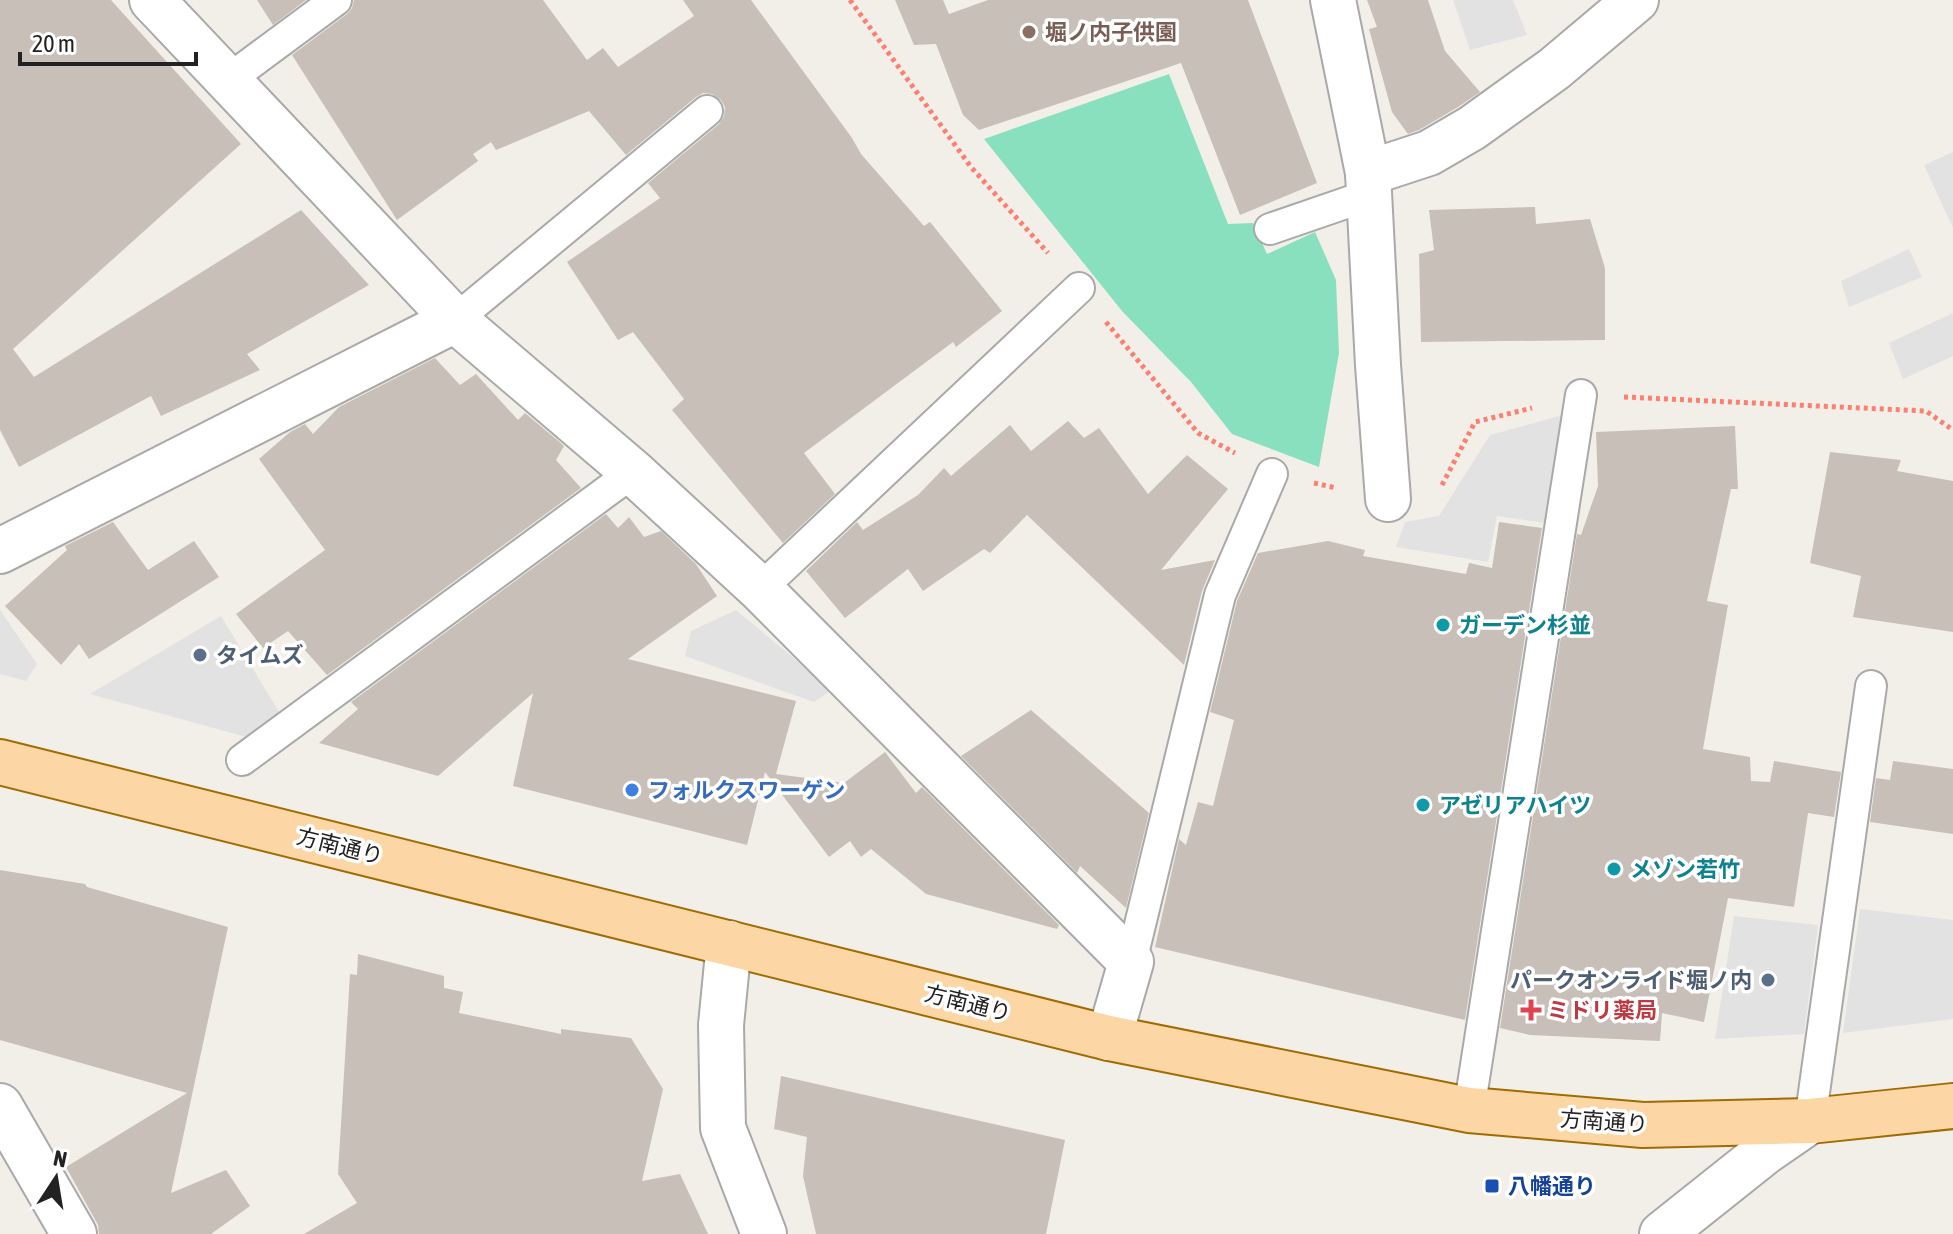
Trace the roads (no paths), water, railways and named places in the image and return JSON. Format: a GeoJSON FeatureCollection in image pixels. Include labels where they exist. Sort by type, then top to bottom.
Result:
{"type":"FeatureCollection","features":[{"type":"Feature","properties":{"kind":"main road","name":"方南通り"},"geometry":{"type":"LineString","coordinates":[[0,762],[1109,1038],[1469,1110],[1643,1125],[1810,1121],[1953,1106]]}},
{"type":"Feature","properties":{"kind":"street"},"geometry":{"type":"LineString","coordinates":[[152,0],[455,320],[633,472],[760,589],[1131,962],[1109,1038]]}},
{"type":"Feature","properties":{"kind":"street"},"geometry":{"type":"LineString","coordinates":[[1333,0],[1368,184],[1388,499]]}},
{"type":"Feature","properties":{"kind":"street"},"geometry":{"type":"LineString","coordinates":[[1368,184],[1472,128],[1554,69],[1636,0]]}},
{"type":"Feature","properties":{"kind":"street"},"geometry":{"type":"LineString","coordinates":[[0,551],[455,320]]}},
{"type":"Feature","properties":{"kind":"street"},"geometry":{"type":"LineString","coordinates":[[729,943],[721,1025],[723,1128],[764,1234]]}},
{"type":"Feature","properties":{"kind":"street"},"geometry":{"type":"LineString","coordinates":[[0,1106],[74,1234]]}},
{"type":"Feature","properties":{"kind":"street"},"geometry":{"type":"LineString","coordinates":[[1662,1234],[1765,1152],[1810,1121]]}},
{"type":"Feature","properties":{"kind":"lane"},"geometry":{"type":"LineString","coordinates":[[228,80],[336,0]]}},
{"type":"Feature","properties":{"kind":"lane"},"geometry":{"type":"LineString","coordinates":[[455,320],[707,111]]}},
{"type":"Feature","properties":{"kind":"lane"},"geometry":{"type":"LineString","coordinates":[[1270,229],[1368,184]]}},
{"type":"Feature","properties":{"kind":"lane"},"geometry":{"type":"LineString","coordinates":[[760,589],[1079,288]]}},
{"type":"Feature","properties":{"kind":"lane"},"geometry":{"type":"LineString","coordinates":[[1469,1110],[1581,395]]}},
{"type":"Feature","properties":{"kind":"lane"},"geometry":{"type":"LineString","coordinates":[[242,760],[633,472]]}},
{"type":"Feature","properties":{"kind":"lane"},"geometry":{"type":"LineString","coordinates":[[1131,962],[1220,595],[1272,474]]}},
{"type":"Feature","properties":{"kind":"lane"},"geometry":{"type":"LineString","coordinates":[[1810,1121],[1871,686]]}},
{"type":"Feature","properties":{"kind":"place","name":"堀ノ内子供園"},"geometry":{"type":"Point","coordinates":[1029,32]}},
{"type":"Feature","properties":{"kind":"place","name":"ガーデン杉並"},"geometry":{"type":"Point","coordinates":[1443,625]}},
{"type":"Feature","properties":{"kind":"place","name":"タイムズ"},"geometry":{"type":"Point","coordinates":[200,655]}},
{"type":"Feature","properties":{"kind":"place","name":"フォルクスワーゲン"},"geometry":{"type":"Point","coordinates":[632,790]}},
{"type":"Feature","properties":{"kind":"place","name":"アゼリアハイツ"},"geometry":{"type":"Point","coordinates":[1423,805]}},
{"type":"Feature","properties":{"kind":"place","name":"メゾン若竹"},"geometry":{"type":"Point","coordinates":[1614,869]}},
{"type":"Feature","properties":{"kind":"place","name":"パークオンライド堀ノ内"},"geometry":{"type":"Point","coordinates":[1768,980]}},
{"type":"Feature","properties":{"kind":"place","name":"ミドリ薬局"},"geometry":{"type":"Point","coordinates":[1531,1010]}},
{"type":"Feature","properties":{"kind":"place","name":"八幡通り"},"geometry":{"type":"Point","coordinates":[1492,1186]}}]}
